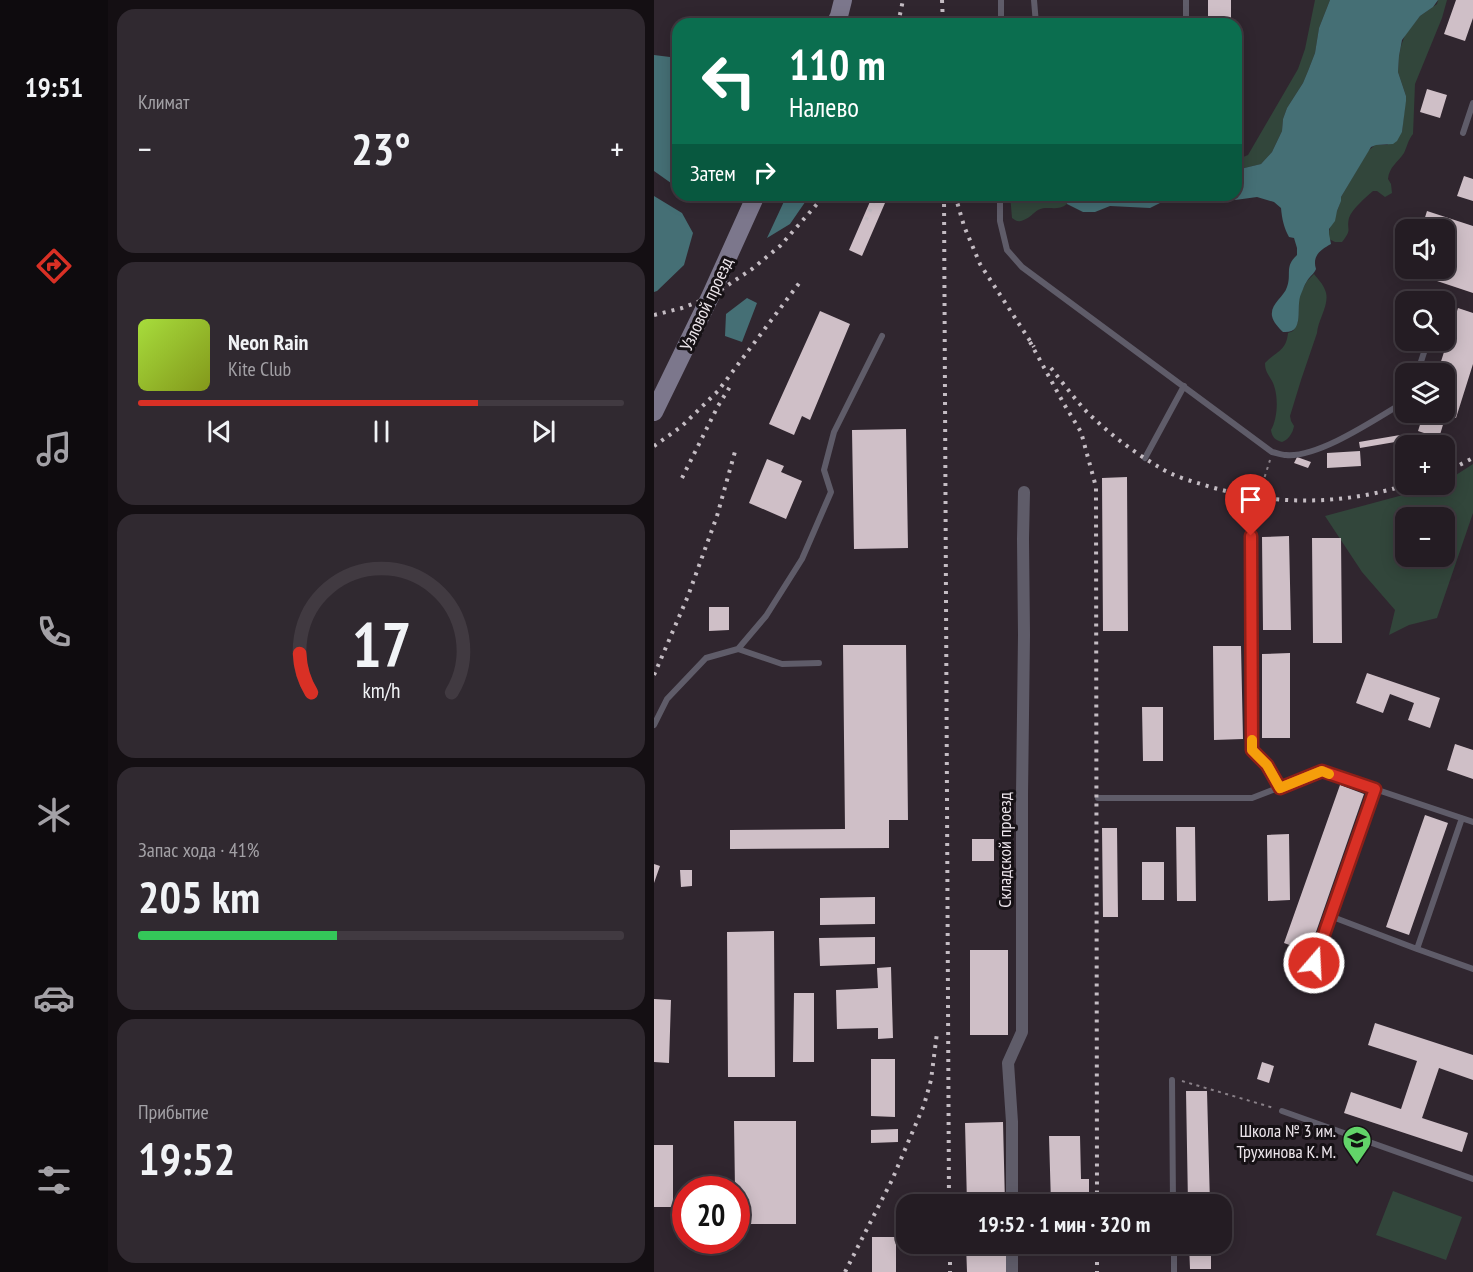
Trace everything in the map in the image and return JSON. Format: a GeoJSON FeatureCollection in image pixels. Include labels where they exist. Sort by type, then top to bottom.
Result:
{"type":"FeatureCollection","features":[{"type":"Feature","properties":{"kind":"street"},"geometry":{"type":"LineString","coordinates":[[838,18],[843,0]]}},
{"type":"Feature","properties":{"kind":"street","name":"Узловой проезд"},"geometry":{"type":"LineString","coordinates":[[654,412],[753,201]]}},
{"type":"Feature","properties":{"kind":"street","name":"Складской проезд"},"geometry":{"type":"LineString","coordinates":[[1012,1194],[1012,1122],[1008,1063],[1022,1032],[1024,492]]}},
{"type":"Feature","properties":{"kind":"street"},"geometry":{"type":"LineString","coordinates":[[1012,1254],[1012,1272]]}},
{"type":"Feature","properties":{"kind":"lane"},"geometry":{"type":"LineString","coordinates":[[1001,0],[1001,18]]}},
{"type":"Feature","properties":{"kind":"lane"},"geometry":{"type":"LineString","coordinates":[[1034,0],[1036,18]]}},
{"type":"Feature","properties":{"kind":"lane"},"geometry":{"type":"LineString","coordinates":[[1186,0],[1186,18]]}},
{"type":"Feature","properties":{"kind":"lane"},"geometry":{"type":"LineString","coordinates":[[1463,133],[1473,103]]}},
{"type":"Feature","properties":{"kind":"lane"},"geometry":{"type":"LineString","coordinates":[[1000,201],[1000,221],[1007,250],[1022,267],[1272,452],[1287,455],[1310,452],[1360,428],[1395,407]]}},
{"type":"Feature","properties":{"kind":"lane"},"geometry":{"type":"LineString","coordinates":[[654,725],[667,699],[706,658],[738,649],[766,616],[802,559],[831,492],[824,470],[834,432],[882,336]]}},
{"type":"Feature","properties":{"kind":"lane"},"geometry":{"type":"LineString","coordinates":[[1145,458],[1184,386]]}},
{"type":"Feature","properties":{"kind":"lane"},"geometry":{"type":"LineString","coordinates":[[1251,536],[1252,750],[1267,765],[1280,788]]}},
{"type":"Feature","properties":{"kind":"lane"},"geometry":{"type":"LineString","coordinates":[[738,649],[782,664],[819,663]]}},
{"type":"Feature","properties":{"kind":"lane"},"geometry":{"type":"LineString","coordinates":[[1098,798],[1252,798],[1322,771],[1473,822]]}},
{"type":"Feature","properties":{"kind":"lane"},"geometry":{"type":"LineString","coordinates":[[1314,963],[1375,789]]}},
{"type":"Feature","properties":{"kind":"lane"},"geometry":{"type":"LineString","coordinates":[[1417,949],[1462,818]]}},
{"type":"Feature","properties":{"kind":"lane"},"geometry":{"type":"LineString","coordinates":[[1330,916],[1473,969]]}},
{"type":"Feature","properties":{"kind":"lane"},"geometry":{"type":"LineString","coordinates":[[1172,1080],[1173,1194]]}},
{"type":"Feature","properties":{"kind":"lane"},"geometry":{"type":"LineString","coordinates":[[1282,1111],[1473,1179]]}},
{"type":"Feature","properties":{"kind":"lane"},"geometry":{"type":"LineString","coordinates":[[1174,1254],[1174,1272]]}},
{"type":"Feature","properties":{"kind":"path"},"geometry":{"type":"LineString","coordinates":[[1251,536],[1258,498],[1272,452]]}},
{"type":"Feature","properties":{"kind":"path"},"geometry":{"type":"LineString","coordinates":[[1172,1080],[1180,1080],[1282,1111]]}},
{"type":"Feature","properties":{"kind":"green space"},"geometry":{"type":"Polygon","coordinates":[[[1315,0],[1330,0],[1319,28],[1315,53],[1303,83],[1287,108],[1282,131],[1272,152],[1261,164],[1242,169],[1242,158],[1248,155],[1298,69],[1305,49],[1315,0]]]}},
{"type":"Feature","properties":{"kind":"green space"},"geometry":{"type":"Polygon","coordinates":[[[1438,0],[1447,0],[1415,84],[1413,134],[1404,153],[1389,175],[1392,193],[1385,197],[1373,191],[1349,218],[1348,232],[1342,242],[1335,242],[1329,239],[1329,234],[1341,197],[1368,151],[1375,145],[1387,145],[1402,132],[1406,96],[1398,72],[1401,46],[1405,35],[1420,16],[1437,4],[1438,0]]]}},
{"type":"Feature","properties":{"kind":"green space"},"geometry":{"type":"Polygon","coordinates":[[[1011,201],[1068,201],[1063,206],[1038,210],[1020,221],[1012,218],[1011,201]]]}},
{"type":"Feature","properties":{"kind":"green space"},"geometry":{"type":"Polygon","coordinates":[[[1314,274],[1324,288],[1325,306],[1290,416],[1294,426],[1288,438],[1282,442],[1274,438],[1271,432],[1277,399],[1265,363],[1283,348],[1288,333],[1293,331],[1298,322],[1299,296],[1307,281],[1314,274]]]}},
{"type":"Feature","properties":{"kind":"green space"},"geometry":{"type":"Polygon","coordinates":[[[1473,464],[1473,513],[1455,566],[1455,507],[1395,507],[1395,567],[1454,567],[1437,618],[1409,625],[1389,635],[1395,610],[1362,572],[1325,516],[1403,495],[1455,495],[1455,476],[1473,464]]]}},
{"type":"Feature","properties":{"kind":"green space"},"geometry":{"type":"Polygon","coordinates":[[[1393,1191],[1462,1217],[1446,1260],[1376,1235],[1393,1191]]]}},
{"type":"Feature","properties":{"kind":"water"},"geometry":{"type":"Polygon","coordinates":[[[1330,0],[1438,0],[1433,7],[1420,16],[1402,40],[1398,72],[1406,101],[1402,132],[1393,144],[1371,147],[1341,197],[1335,221],[1329,229],[1331,244],[1316,257],[1316,269],[1299,299],[1295,329],[1283,332],[1276,325],[1272,312],[1287,287],[1289,267],[1297,255],[1297,248],[1294,238],[1289,237],[1286,230],[1281,208],[1274,202],[1257,197],[1242,199],[1242,169],[1261,164],[1272,152],[1282,131],[1287,108],[1303,83],[1315,53],[1319,28],[1330,0]]]}},
{"type":"Feature","properties":{"kind":"water"},"geometry":{"type":"Polygon","coordinates":[[[654,55],[672,57],[672,184],[654,171],[654,55]]]}},
{"type":"Feature","properties":{"kind":"water"},"geometry":{"type":"Polygon","coordinates":[[[654,196],[682,213],[693,233],[684,265],[654,292],[654,196]]]}},
{"type":"Feature","properties":{"kind":"water"},"geometry":{"type":"Polygon","coordinates":[[[784,201],[806,201],[790,224],[767,238],[784,201]]]}},
{"type":"Feature","properties":{"kind":"water"},"geometry":{"type":"Polygon","coordinates":[[[1068,201],[1170,201],[1150,208],[1110,206],[1095,212],[1083,212],[1067,204],[1068,201]]]}},
{"type":"Feature","properties":{"kind":"water"},"geometry":{"type":"Polygon","coordinates":[[[747,298],[757,303],[742,342],[725,336],[726,314],[747,298]]]}},
{"type":"Feature","properties":{"kind":"building"},"geometry":{"type":"Polygon","coordinates":[[[1208,0],[1231,0],[1231,18],[1208,18],[1208,0]]]}},
{"type":"Feature","properties":{"kind":"building"},"geometry":{"type":"Polygon","coordinates":[[[1456,0],[1473,0],[1473,18],[1465,41],[1444,34],[1456,0]]]}},
{"type":"Feature","properties":{"kind":"building"},"geometry":{"type":"Polygon","coordinates":[[[1427,89],[1447,95],[1440,118],[1420,112],[1427,89]]]}},
{"type":"Feature","properties":{"kind":"building"},"geometry":{"type":"Polygon","coordinates":[[[1464,176],[1473,179],[1473,201],[1457,196],[1464,176]]]}},
{"type":"Feature","properties":{"kind":"building"},"geometry":{"type":"Polygon","coordinates":[[[870,201],[885,203],[862,256],[849,250],[870,201]]]}},
{"type":"Feature","properties":{"kind":"building"},"geometry":{"type":"Polygon","coordinates":[[[1427,211],[1452,219],[1424,219],[1427,211]]]}},
{"type":"Feature","properties":{"kind":"building"},"geometry":{"type":"Polygon","coordinates":[[[1455,220],[1473,226],[1473,293],[1431,279],[1455,279],[1455,220]]]}},
{"type":"Feature","properties":{"kind":"building"},"geometry":{"type":"Polygon","coordinates":[[[1458,308],[1473,313],[1473,364],[1456,418],[1455,363],[1440,363],[1444,351],[1455,351],[1455,317],[1458,308]]]}},
{"type":"Feature","properties":{"kind":"building"},"geometry":{"type":"Polygon","coordinates":[[[820,311],[850,324],[810,420],[802,416],[794,435],[769,424],[820,311]]]}},
{"type":"Feature","properties":{"kind":"building"},"geometry":{"type":"Polygon","coordinates":[[[1421,423],[1444,423],[1440,435],[1418,431],[1421,423]]]}},
{"type":"Feature","properties":{"kind":"building"},"geometry":{"type":"Polygon","coordinates":[[[906,429],[908,548],[854,549],[852,430],[906,429]]]}},
{"type":"Feature","properties":{"kind":"building"},"geometry":{"type":"Polygon","coordinates":[[[1395,436],[1395,442],[1360,448],[1359,442],[1395,436]]]}},
{"type":"Feature","properties":{"kind":"building"},"geometry":{"type":"Polygon","coordinates":[[[1360,451],[1361,466],[1327,468],[1327,453],[1360,451]]]}},
{"type":"Feature","properties":{"kind":"building"},"geometry":{"type":"Polygon","coordinates":[[[1297,457],[1311,462],[1308,468],[1294,463],[1297,457]]]}},
{"type":"Feature","properties":{"kind":"building"},"geometry":{"type":"Polygon","coordinates":[[[767,459],[784,466],[781,472],[802,481],[786,519],[749,503],[767,459]]]}},
{"type":"Feature","properties":{"kind":"building"},"geometry":{"type":"Polygon","coordinates":[[[1127,477],[1128,631],[1103,631],[1102,478],[1127,477]]]}},
{"type":"Feature","properties":{"kind":"building"},"geometry":{"type":"Polygon","coordinates":[[[1289,536],[1291,630],[1263,630],[1262,537],[1289,536]]]}},
{"type":"Feature","properties":{"kind":"building"},"geometry":{"type":"Polygon","coordinates":[[[1312,538],[1341,538],[1342,643],[1313,643],[1312,538]]]}},
{"type":"Feature","properties":{"kind":"building"},"geometry":{"type":"Polygon","coordinates":[[[709,607],[729,607],[729,630],[709,631],[709,607]]]}},
{"type":"Feature","properties":{"kind":"building"},"geometry":{"type":"Polygon","coordinates":[[[843,645],[906,645],[908,820],[889,820],[889,848],[730,849],[730,830],[845,829],[843,645]]]}},
{"type":"Feature","properties":{"kind":"building"},"geometry":{"type":"Polygon","coordinates":[[[1213,646],[1241,646],[1243,739],[1214,740],[1213,646]]]}},
{"type":"Feature","properties":{"kind":"building"},"geometry":{"type":"Polygon","coordinates":[[[1290,653],[1290,738],[1262,738],[1262,654],[1290,653]]]}},
{"type":"Feature","properties":{"kind":"building"},"geometry":{"type":"Polygon","coordinates":[[[1367,673],[1440,698],[1430,728],[1408,720],[1414,703],[1390,694],[1383,713],[1356,703],[1367,673]]]}},
{"type":"Feature","properties":{"kind":"building"},"geometry":{"type":"Polygon","coordinates":[[[1142,707],[1163,707],[1163,761],[1143,761],[1142,707]]]}},
{"type":"Feature","properties":{"kind":"building"},"geometry":{"type":"Polygon","coordinates":[[[1455,744],[1473,750],[1473,779],[1447,770],[1455,744]]]}},
{"type":"Feature","properties":{"kind":"building"},"geometry":{"type":"Polygon","coordinates":[[[1340,785],[1364,794],[1309,952],[1284,943],[1340,785]]]}},
{"type":"Feature","properties":{"kind":"building"},"geometry":{"type":"Polygon","coordinates":[[[1425,815],[1448,823],[1409,935],[1386,927],[1425,815]]]}},
{"type":"Feature","properties":{"kind":"building"},"geometry":{"type":"Polygon","coordinates":[[[1176,827],[1195,827],[1196,901],[1177,901],[1176,827]]]}},
{"type":"Feature","properties":{"kind":"building"},"geometry":{"type":"Polygon","coordinates":[[[1102,828],[1117,828],[1118,917],[1103,917],[1102,828]]]}},
{"type":"Feature","properties":{"kind":"building"},"geometry":{"type":"Polygon","coordinates":[[[1289,834],[1290,900],[1268,901],[1267,835],[1289,834]]]}},
{"type":"Feature","properties":{"kind":"building"},"geometry":{"type":"Polygon","coordinates":[[[972,839],[994,839],[994,861],[972,861],[972,839]]]}},
{"type":"Feature","properties":{"kind":"building"},"geometry":{"type":"Polygon","coordinates":[[[1142,862],[1164,862],[1164,900],[1142,900],[1142,862]]]}},
{"type":"Feature","properties":{"kind":"building"},"geometry":{"type":"Polygon","coordinates":[[[654,864],[660,866],[654,883],[654,864]]]}},
{"type":"Feature","properties":{"kind":"building"},"geometry":{"type":"Polygon","coordinates":[[[680,870],[692,870],[692,886],[681,887],[680,870]]]}},
{"type":"Feature","properties":{"kind":"building"},"geometry":{"type":"Polygon","coordinates":[[[875,897],[875,924],[820,925],[820,898],[875,897]]]}},
{"type":"Feature","properties":{"kind":"building"},"geometry":{"type":"Polygon","coordinates":[[[774,931],[775,1077],[728,1077],[727,932],[774,931]]]}},
{"type":"Feature","properties":{"kind":"building"},"geometry":{"type":"Polygon","coordinates":[[[875,937],[875,964],[820,966],[819,938],[875,937]]]}},
{"type":"Feature","properties":{"kind":"building"},"geometry":{"type":"Polygon","coordinates":[[[970,950],[1008,950],[1008,1035],[970,1035],[970,950]]]}},
{"type":"Feature","properties":{"kind":"building"},"geometry":{"type":"Polygon","coordinates":[[[891,967],[893,1038],[878,1039],[878,1028],[837,1029],[836,990],[878,988],[877,968],[891,967]]]}},
{"type":"Feature","properties":{"kind":"building"},"geometry":{"type":"Polygon","coordinates":[[[794,993],[814,993],[814,1062],[793,1062],[794,993]]]}},
{"type":"Feature","properties":{"kind":"building"},"geometry":{"type":"Polygon","coordinates":[[[654,999],[671,1000],[669,1063],[654,1062],[654,999]]]}},
{"type":"Feature","properties":{"kind":"building"},"geometry":{"type":"Polygon","coordinates":[[[1375,1023],[1473,1055],[1473,1080],[1439,1068],[1422,1118],[1468,1133],[1462,1152],[1344,1113],[1351,1092],[1401,1109],[1417,1061],[1368,1045],[1375,1023]]]}},
{"type":"Feature","properties":{"kind":"building"},"geometry":{"type":"Polygon","coordinates":[[[871,1059],[895,1059],[895,1117],[871,1116],[871,1059]]]}},
{"type":"Feature","properties":{"kind":"building"},"geometry":{"type":"Polygon","coordinates":[[[1262,1062],[1274,1066],[1269,1083],[1257,1079],[1262,1062]]]}},
{"type":"Feature","properties":{"kind":"building"},"geometry":{"type":"Polygon","coordinates":[[[1186,1091],[1207,1091],[1210,1194],[1188,1194],[1186,1091]]]}},
{"type":"Feature","properties":{"kind":"building"},"geometry":{"type":"Polygon","coordinates":[[[734,1121],[796,1121],[796,1224],[750,1224],[750,1176],[735,1176],[734,1121]]]}},
{"type":"Feature","properties":{"kind":"building"},"geometry":{"type":"Polygon","coordinates":[[[1003,1122],[1005,1194],[967,1194],[965,1123],[1003,1122]]]}},
{"type":"Feature","properties":{"kind":"building"},"geometry":{"type":"Polygon","coordinates":[[[898,1129],[898,1142],[871,1143],[871,1130],[898,1129]]]}},
{"type":"Feature","properties":{"kind":"building"},"geometry":{"type":"Polygon","coordinates":[[[1049,1136],[1080,1136],[1081,1179],[1089,1179],[1089,1194],[1051,1194],[1049,1136]]]}},
{"type":"Feature","properties":{"kind":"building"},"geometry":{"type":"Polygon","coordinates":[[[654,1145],[673,1145],[672,1207],[654,1207],[654,1145]]]}},
{"type":"Feature","properties":{"kind":"building"},"geometry":{"type":"Polygon","coordinates":[[[872,1237],[896,1237],[896,1272],[872,1272],[872,1237]]]}},
{"type":"Feature","properties":{"kind":"building"},"geometry":{"type":"Polygon","coordinates":[[[966,1254],[1007,1254],[1008,1272],[967,1272],[966,1254]]]}},
{"type":"Feature","properties":{"kind":"building"},"geometry":{"type":"Polygon","coordinates":[[[1189,1254],[1211,1254],[1211,1269],[1190,1269],[1189,1254]]]}},
{"type":"Feature","properties":{"kind":"railway"},"geometry":{"type":"LineString","coordinates":[[899,18],[903,0]]}},
{"type":"Feature","properties":{"kind":"railway"},"geometry":{"type":"LineString","coordinates":[[942,0],[943,18]]}},
{"type":"Feature","properties":{"kind":"railway"},"geometry":{"type":"LineString","coordinates":[[654,315],[682,308],[710,297],[752,269],[780,246],[820,201]]}},
{"type":"Feature","properties":{"kind":"railway"},"geometry":{"type":"LineString","coordinates":[[866,220],[874,201]]}},
{"type":"Feature","properties":{"kind":"railway"},"geometry":{"type":"LineString","coordinates":[[944,201],[949,1194]]}},
{"type":"Feature","properties":{"kind":"railway"},"geometry":{"type":"LineString","coordinates":[[957,201],[964,226],[980,264],[1034,347]]}},
{"type":"Feature","properties":{"kind":"railway"},"geometry":{"type":"LineString","coordinates":[[654,446],[682,426],[718,391],[800,282]]}},
{"type":"Feature","properties":{"kind":"railway"},"geometry":{"type":"LineString","coordinates":[[1030,342],[1081,432],[1096,487],[1097,1194]]}},
{"type":"Feature","properties":{"kind":"railway"},"geometry":{"type":"LineString","coordinates":[[1051,368],[1086,411],[1111,434],[1164,470],[1190,481],[1253,496],[1305,500],[1358,496],[1395,488]]}},
{"type":"Feature","properties":{"kind":"railway"},"geometry":{"type":"LineString","coordinates":[[682,478],[731,385]]}},
{"type":"Feature","properties":{"kind":"railway"},"geometry":{"type":"LineString","coordinates":[[654,675],[688,596],[717,516],[736,448]]}},
{"type":"Feature","properties":{"kind":"railway"},"geometry":{"type":"LineString","coordinates":[[1455,467],[1473,458]]}},
{"type":"Feature","properties":{"kind":"railway"},"geometry":{"type":"LineString","coordinates":[[845,1272],[892,1180],[924,1105],[931,1080],[937,1033]]}},
{"type":"Feature","properties":{"kind":"railway"},"geometry":{"type":"LineString","coordinates":[[950,1254],[950,1272]]}},
{"type":"Feature","properties":{"kind":"railway"},"geometry":{"type":"LineString","coordinates":[[1097,1254],[1097,1272]]}},
{"type":"Feature","properties":{"kind":"slow traffic"},"geometry":{"type":"LineString","coordinates":[[1252,740],[1252,750],[1267,765],[1280,788],[1322,771],[1329,774]]}},
{"type":"Feature","properties":{"kind":"place","name":"Школа № 3 им. Трухинова К. М."},"geometry":{"type":"Point","coordinates":[1357,1166]}},
{"type":"Feature","properties":{"kind":"route"},"geometry":{"type":"LineString","coordinates":[[1251,536],[1252,750],[1267,765],[1280,788],[1322,771],[1375,789],[1314,963]]}}]}
